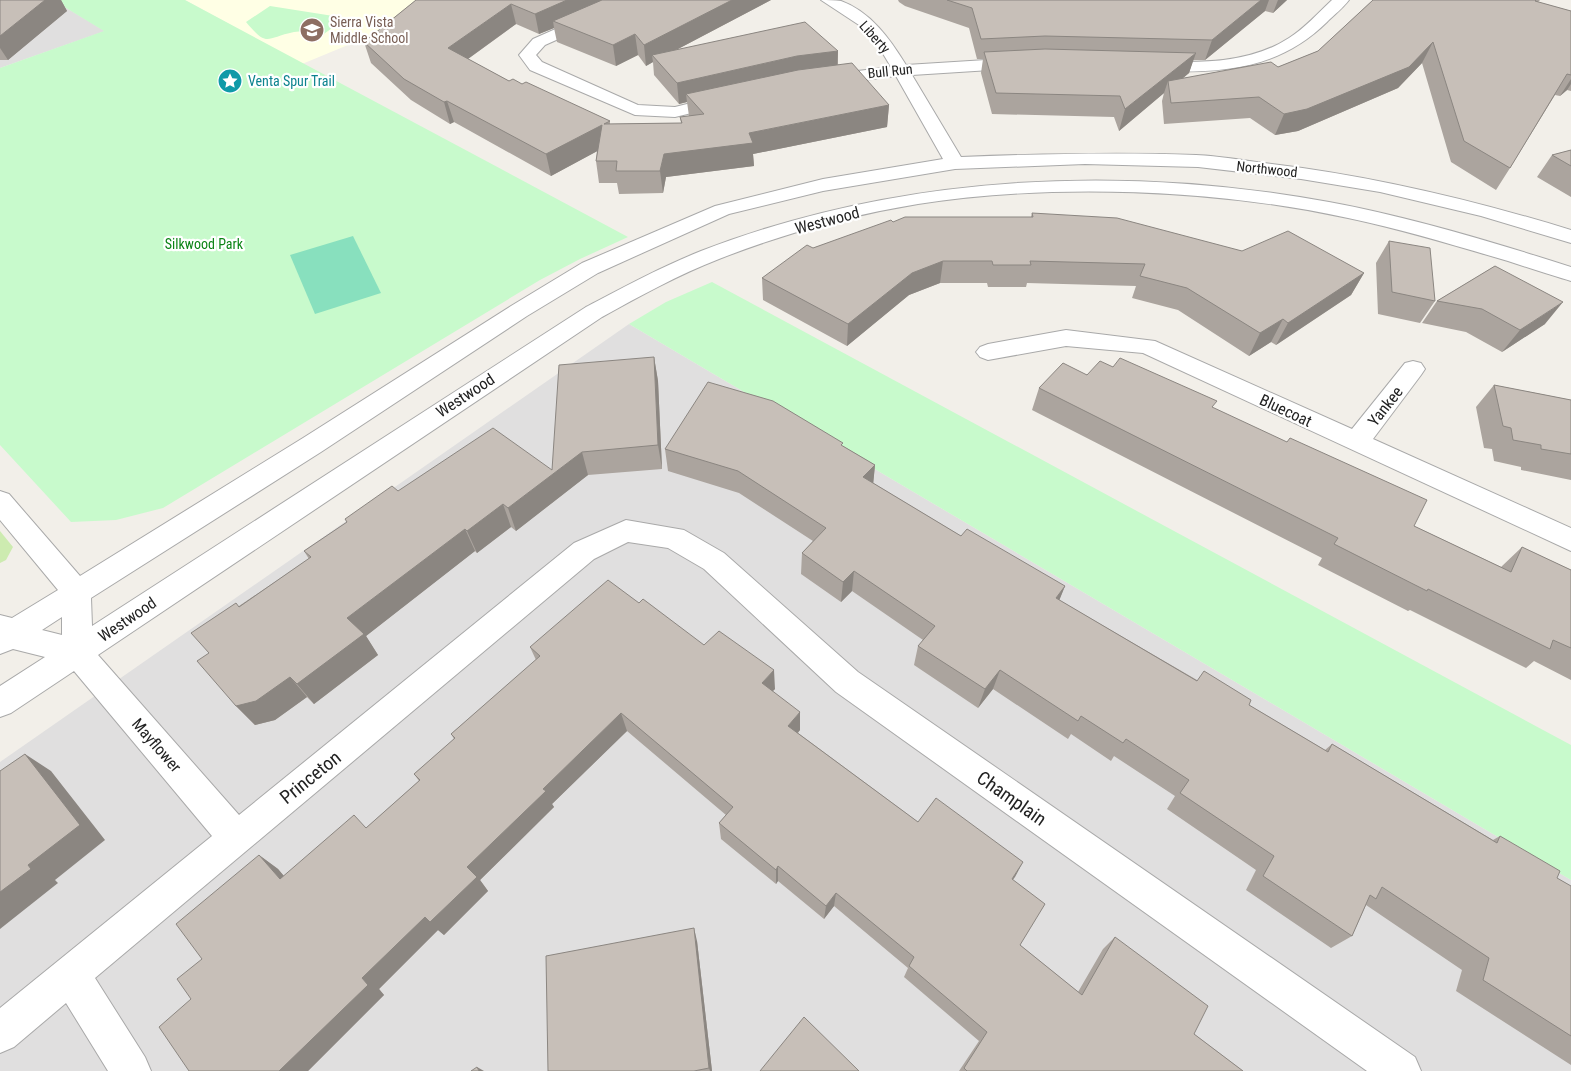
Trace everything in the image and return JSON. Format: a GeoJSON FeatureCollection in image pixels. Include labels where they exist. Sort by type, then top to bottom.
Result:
{"type":"FeatureCollection","features":[{"type":"Feature","properties":{"kind":"street"},"geometry":{"type":"LineString","coordinates":[[634,0],[539,42],[527,55],[536,66],[636,110],[674,112],[737,97]]}},
{"type":"Feature","properties":{"kind":"street","name":"Liberty"},"geometry":{"type":"LineString","coordinates":[[829,0],[865,22],[886,45],[955,163]]}},
{"type":"Feature","properties":{"kind":"street"},"geometry":{"type":"LineString","coordinates":[[1138,65],[1206,67],[1256,60],[1290,45],[1341,0]]}},
{"type":"Feature","properties":{"kind":"street","name":"Bull Run"},"geometry":{"type":"LineString","coordinates":[[806,82],[901,70],[1041,63]]}},
{"type":"Feature","properties":{"kind":"street","name":"Northwood"},"geometry":{"type":"LineString","coordinates":[[955,163],[1024,159],[1095,158],[1198,161],[1301,173],[1380,186],[1468,206],[1571,237]]}},
{"type":"Feature","properties":{"kind":"street","name":"Westwood"},"geometry":{"type":"LineString","coordinates":[[3,633],[77,592],[312,445],[519,311],[590,268],[722,210],[823,186],[955,163]]}},
{"type":"Feature","properties":{"kind":"street","name":"Northwood"},"geometry":{"type":"LineString","coordinates":[[976,191],[1066,187],[1145,188],[1227,194],[1313,205],[1405,225],[1571,274]]}},
{"type":"Feature","properties":{"kind":"street","name":"Westwood"},"geometry":{"type":"LineString","coordinates":[[0,703],[551,339],[594,312],[645,285],[725,249],[826,219],[903,202],[976,191]]}},
{"type":"Feature","properties":{"kind":"street","name":"Bluecoat"},"geometry":{"type":"LineString","coordinates":[[988,352],[1066,338],[1147,346],[1571,540]]}},
{"type":"Feature","properties":{"kind":"street","name":"Yankee"},"geometry":{"type":"LineString","coordinates":[[1356,442],[1413,369]]}},
{"type":"Feature","properties":{"kind":"street"},"geometry":{"type":"LineString","coordinates":[[0,501],[77,592],[77,652],[3,633]]}},
{"type":"Feature","properties":{"kind":"street","name":"Princeton"},"geometry":{"type":"LineString","coordinates":[[0,1033],[584,551],[626,531]]}},
{"type":"Feature","properties":{"kind":"street","name":"Champlain"},"geometry":{"type":"LineString","coordinates":[[626,531],[674,538],[714,561],[847,682],[1401,1071]]}},
{"type":"Feature","properties":{"kind":"street","name":"Mayflower"},"geometry":{"type":"LineString","coordinates":[[77,652],[236,838]]}},
{"type":"Feature","properties":{"kind":"street"},"geometry":{"type":"LineString","coordinates":[[71,975],[131,1071]]}},
{"type":"Feature","properties":{"kind":"shaded area"},"geometry":{"type":"Polygon","coordinates":[[[0,0],[53,0],[105,31],[0,68],[0,0]]]}},
{"type":"Feature","properties":{"kind":"shaded area","name":"Sierra Vista Middle School"},"geometry":{"type":"Polygon","coordinates":[[[185,0],[457,0],[302,64],[185,0]]]}},
{"type":"Feature","properties":{"kind":"shaded area"},"geometry":{"type":"Polygon","coordinates":[[[629,324],[1571,880],[1571,1071],[0,1071],[0,762],[629,324]]]}},
{"type":"Feature","properties":{"kind":"green space","name":"Silkwood Park"},"geometry":{"type":"Polygon","coordinates":[[[53,0],[185,0],[628,237],[540,280],[163,508],[116,520],[71,522],[0,445],[0,68],[104,31],[53,0]]]}},
{"type":"Feature","properties":{"kind":"green space"},"geometry":{"type":"Polygon","coordinates":[[[270,6],[346,18],[321,36],[308,32],[297,32],[267,39],[259,35],[246,22],[270,6]]]}},
{"type":"Feature","properties":{"kind":"green space"},"geometry":{"type":"Polygon","coordinates":[[[353,236],[381,293],[315,314],[290,255],[353,236]]]}},
{"type":"Feature","properties":{"kind":"green space"},"geometry":{"type":"Polygon","coordinates":[[[712,282],[1571,745],[1571,880],[629,324],[666,302],[712,282]]]}},
{"type":"Feature","properties":{"kind":"green space"},"geometry":{"type":"Polygon","coordinates":[[[0,531],[13,547],[6,560],[0,563],[0,531]]]}},
{"type":"Feature","properties":{"kind":"building"},"geometry":{"type":"Polygon","coordinates":[[[0,0],[45,0],[0,36],[0,0]]]}},
{"type":"Feature","properties":{"kind":"building"},"geometry":{"type":"Polygon","coordinates":[[[416,0],[567,0],[535,14],[511,4],[448,48],[509,81],[513,79],[522,84],[526,82],[610,121],[604,124],[682,123],[680,117],[704,114],[686,94],[798,70],[852,63],[889,105],[749,133],[753,143],[664,154],[660,171],[616,171],[617,161],[596,161],[602,125],[546,154],[447,101],[444,102],[404,79],[364,42],[416,0]]]}},
{"type":"Feature","properties":{"kind":"building"},"geometry":{"type":"Polygon","coordinates":[[[602,0],[732,0],[644,45],[635,34],[613,45],[553,21],[602,0]]]}},
{"type":"Feature","properties":{"kind":"building"},"geometry":{"type":"Polygon","coordinates":[[[947,0],[1261,0],[1212,40],[1045,36],[981,39],[972,8],[947,0]]]}},
{"type":"Feature","properties":{"kind":"building"},"geometry":{"type":"Polygon","coordinates":[[[1373,0],[1536,0],[1571,11],[1571,75],[1567,74],[1510,168],[1464,141],[1433,42],[1409,67],[1307,109],[1284,114],[1259,97],[1171,103],[1168,81],[1271,62],[1278,67],[1318,51],[1373,0]]]}},
{"type":"Feature","properties":{"kind":"building"},"geometry":{"type":"Polygon","coordinates":[[[805,22],[838,51],[797,56],[677,83],[652,55],[805,22]]]}},
{"type":"Feature","properties":{"kind":"building"},"geometry":{"type":"Polygon","coordinates":[[[1045,49],[1196,53],[1125,109],[1120,96],[996,93],[984,52],[1045,49]]]}},
{"type":"Feature","properties":{"kind":"building"},"geometry":{"type":"Polygon","coordinates":[[[1571,150],[1571,166],[1552,155],[1571,150]]]}},
{"type":"Feature","properties":{"kind":"building"},"geometry":{"type":"Polygon","coordinates":[[[1032,213],[1117,218],[1242,251],[1288,231],[1364,273],[1288,323],[1283,319],[1260,333],[1187,288],[1140,276],[1145,264],[1030,261],[1031,265],[993,265],[992,261],[943,261],[912,273],[848,324],[762,278],[807,245],[813,248],[891,220],[893,222],[905,217],[1033,217],[1032,213]]]}},
{"type":"Feature","properties":{"kind":"building"},"geometry":{"type":"Polygon","coordinates":[[[1389,241],[1430,248],[1435,301],[1392,292],[1389,241]]]}},
{"type":"Feature","properties":{"kind":"building"},"geometry":{"type":"Polygon","coordinates":[[[1495,266],[1563,302],[1520,330],[1482,309],[1437,301],[1495,266]]]}},
{"type":"Feature","properties":{"kind":"building"},"geometry":{"type":"Polygon","coordinates":[[[654,357],[658,445],[582,452],[508,508],[503,504],[467,531],[465,529],[347,618],[364,634],[297,684],[290,677],[256,701],[236,706],[197,661],[209,653],[191,633],[236,603],[239,607],[311,557],[304,551],[347,522],[345,519],[392,486],[398,491],[493,428],[552,470],[559,365],[654,357]]]}},
{"type":"Feature","properties":{"kind":"building"},"geometry":{"type":"Polygon","coordinates":[[[1120,358],[1217,401],[1212,407],[1287,442],[1290,438],[1427,500],[1414,526],[1511,572],[1522,547],[1571,570],[1571,648],[1553,640],[1550,649],[1428,589],[1427,591],[1334,544],[1338,538],[1039,388],[1063,363],[1087,375],[1100,361],[1113,367],[1120,358]]]}},
{"type":"Feature","properties":{"kind":"building"},"geometry":{"type":"Polygon","coordinates":[[[708,382],[773,401],[843,443],[841,445],[875,465],[863,477],[961,536],[967,529],[1065,586],[1056,598],[1197,681],[1204,671],[1251,700],[1249,705],[1328,752],[1332,744],[1497,843],[1500,836],[1560,871],[1557,878],[1571,886],[1571,1036],[1483,980],[1489,958],[1382,887],[1376,899],[1370,895],[1352,936],[1263,876],[1274,856],[1180,793],[1189,780],[1126,739],[1123,743],[1081,716],[1078,721],[1000,670],[985,689],[918,646],[935,626],[854,571],[843,582],[802,553],[826,528],[738,471],[665,449],[708,382]]]}},
{"type":"Feature","properties":{"kind":"building"},"geometry":{"type":"Polygon","coordinates":[[[1494,385],[1571,400],[1571,454],[1541,449],[1541,445],[1513,440],[1511,428],[1503,426],[1494,385]]]}},
{"type":"Feature","properties":{"kind":"building"},"geometry":{"type":"Polygon","coordinates":[[[608,580],[639,603],[643,599],[704,645],[719,631],[774,670],[762,683],[800,712],[788,726],[918,822],[936,798],[1023,862],[1012,879],[1045,904],[1020,945],[1082,995],[1115,937],[1208,1006],[1194,1034],[1243,1071],[967,1071],[964,1068],[987,1032],[909,966],[914,957],[836,893],[826,906],[778,866],[776,870],[719,823],[733,807],[621,713],[543,789],[546,791],[467,867],[477,877],[430,922],[425,917],[362,978],[368,985],[279,1071],[189,1071],[159,1027],[191,999],[177,979],[202,959],[176,924],[259,855],[280,879],[354,815],[366,828],[420,780],[414,774],[455,738],[451,734],[540,656],[530,647],[608,580]]]}},
{"type":"Feature","properties":{"kind":"building"},"geometry":{"type":"Polygon","coordinates":[[[25,754],[80,825],[28,865],[31,869],[0,892],[0,771],[25,754]]]}},
{"type":"Feature","properties":{"kind":"building"},"geometry":{"type":"Polygon","coordinates":[[[694,928],[709,1068],[694,1071],[548,1071],[546,956],[694,928]]]}},
{"type":"Feature","properties":{"kind":"building"},"geometry":{"type":"Polygon","coordinates":[[[804,1017],[859,1071],[760,1071],[804,1017]]]}},
{"type":"Feature","properties":{"kind":"building"},"geometry":{"type":"Polygon","coordinates":[[[477,1067],[479,1071],[471,1071],[477,1067]]]}},
{"type":"Feature","properties":{"kind":"place","name":"Sierra Vista Middle School"},"geometry":{"type":"Point","coordinates":[312,30]}},
{"type":"Feature","properties":{"kind":"place","name":"Venta Spur Trail"},"geometry":{"type":"Point","coordinates":[230,81]}}]}
